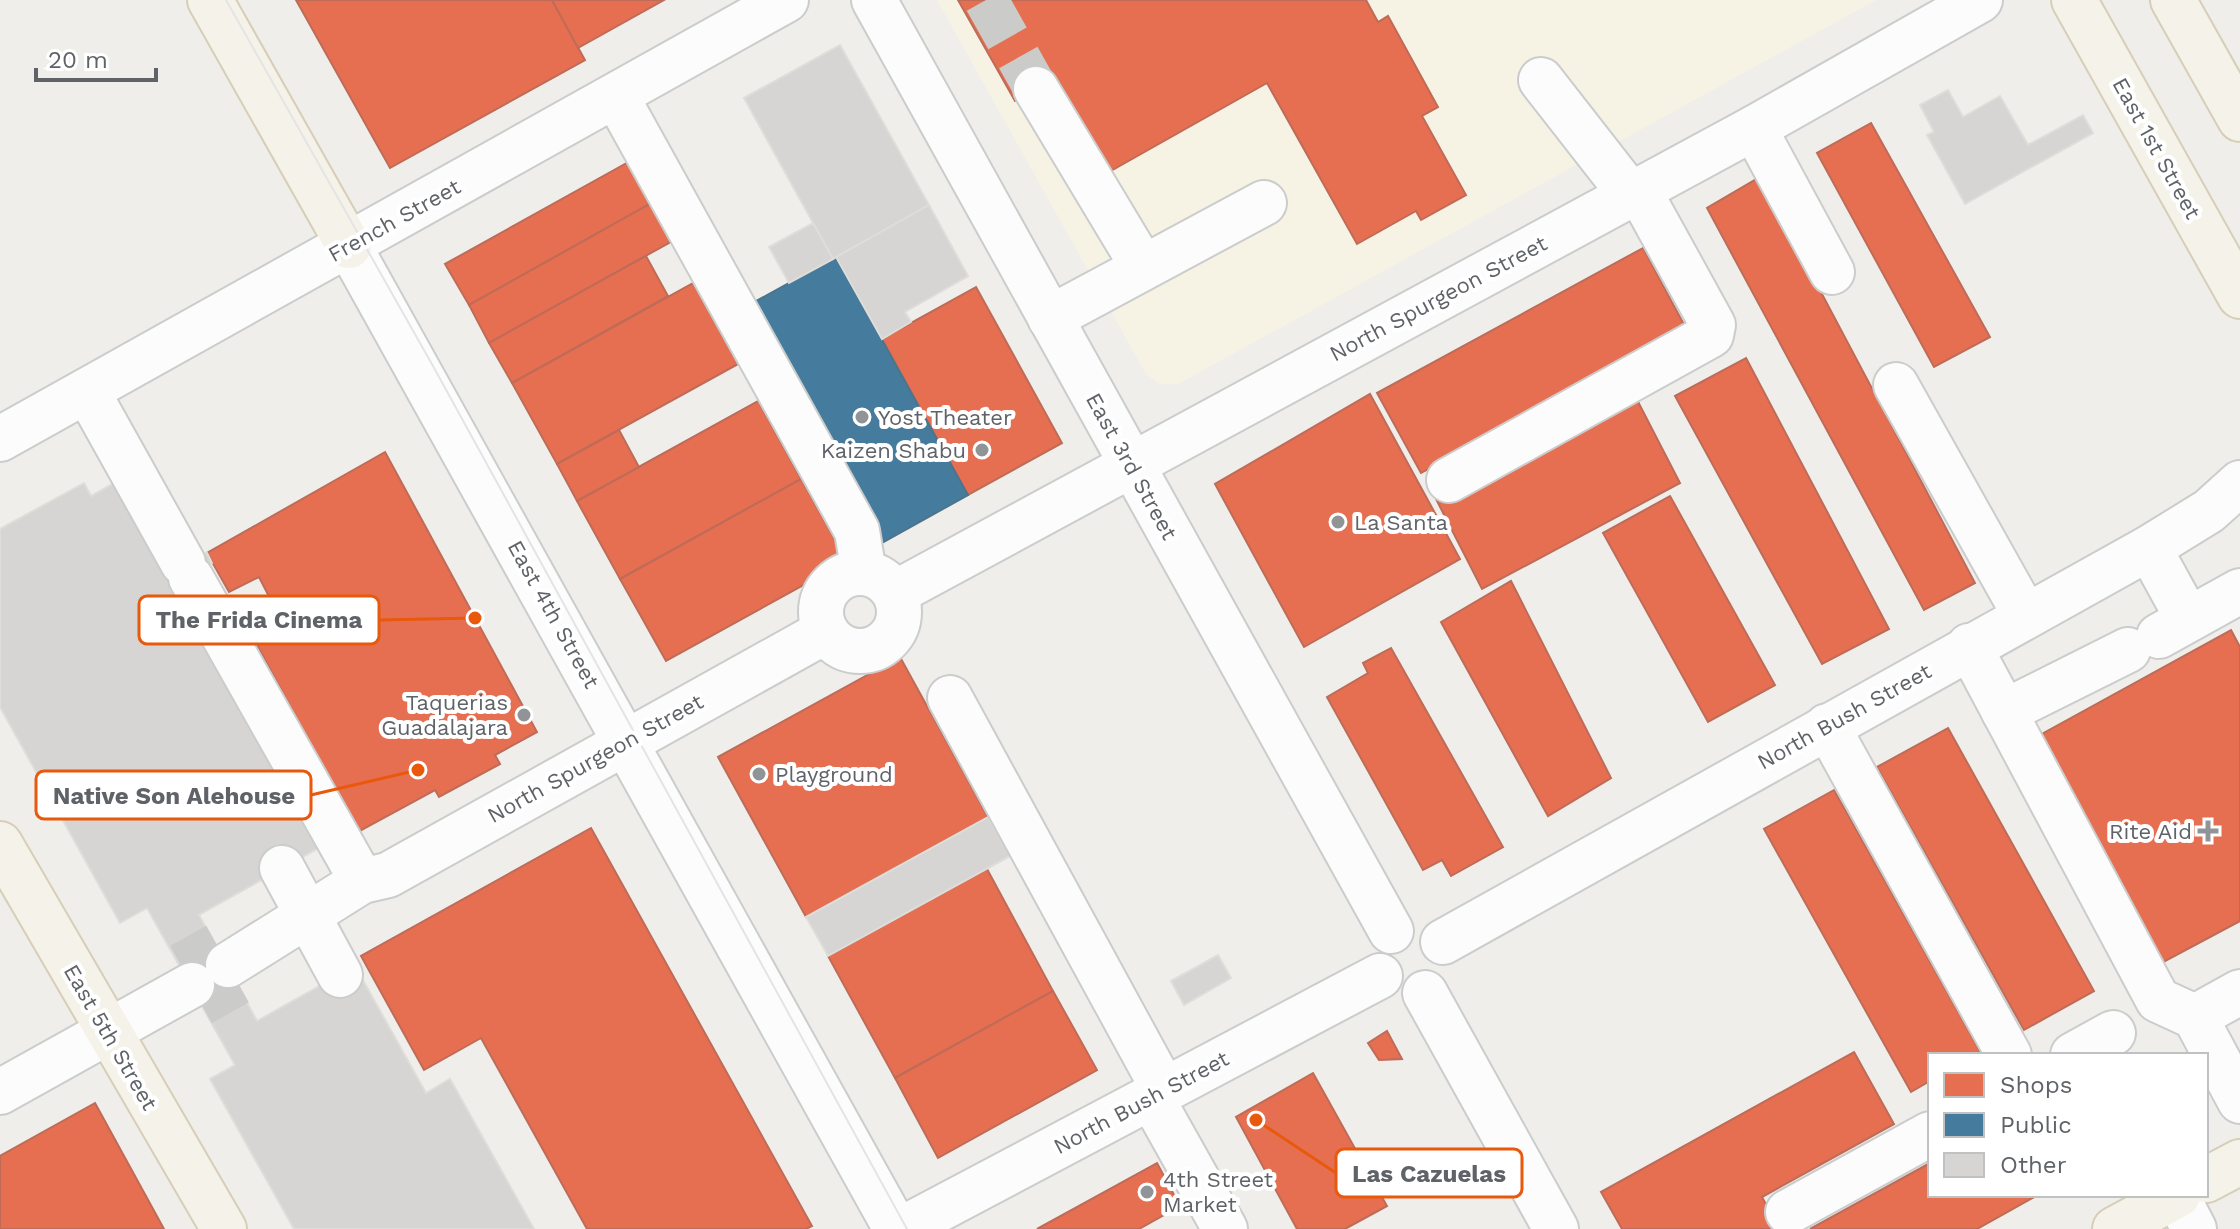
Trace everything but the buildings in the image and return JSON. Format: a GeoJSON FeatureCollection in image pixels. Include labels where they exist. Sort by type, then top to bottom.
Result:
{"type":"FeatureCollection","features":[{"type":"Feature","properties":{"kind":"main road","name":"East 4th Street"},"geometry":{"type":"LineString","coordinates":[[210,0],[349,246]]}},
{"type":"Feature","properties":{"kind":"main road","name":"East 1st Street"},"geometry":{"type":"LineString","coordinates":[[2074,0],[2240,296]]}},
{"type":"Feature","properties":{"kind":"main road"},"geometry":{"type":"LineString","coordinates":[[2173,0],[2239,115]]}},
{"type":"Feature","properties":{"kind":"main road","name":"East 5th Street"},"geometry":{"type":"LineString","coordinates":[[0,844],[224,1229]]}},
{"type":"Feature","properties":{"kind":"main road"},"geometry":{"type":"LineString","coordinates":[[2208,1179],[2240,1162]]}},
{"type":"Feature","properties":{"kind":"main road"},"geometry":{"type":"LineString","coordinates":[[2115,1229],[2173,1197]]}},
{"type":"Feature","properties":{"kind":"street","name":"French Street"},"geometry":{"type":"LineString","coordinates":[[0,439],[786,0]]}},
{"type":"Feature","properties":{"kind":"street","name":"East 3rd Street"},"geometry":{"type":"LineString","coordinates":[[874,0],[1391,931]]}},
{"type":"Feature","properties":{"kind":"street","name":"North Spurgeon Street"},"geometry":{"type":"LineString","coordinates":[[108,1033],[362,881],[388,875],[826,631],[822,603],[827,590],[850,574],[880,583],[1131,464],[1754,128],[1980,0]]}},
{"type":"Feature","properties":{"kind":"street"},"geometry":{"type":"LineString","coordinates":[[1449,480],[1711,335],[1713,325],[1634,192],[1541,80]]}},
{"type":"Feature","properties":{"kind":"street"},"geometry":{"type":"LineString","coordinates":[[1036,89],[1143,267]]}},
{"type":"Feature","properties":{"kind":"street"},"geometry":{"type":"LineString","coordinates":[[616,96],[857,531],[880,583],[899,608],[898,623],[879,647],[865,651],[850,649],[836,642],[826,631]]}},
{"type":"Feature","properties":{"kind":"street"},"geometry":{"type":"LineString","coordinates":[[1754,128],[1832,272]]}},
{"type":"Feature","properties":{"kind":"street"},"geometry":{"type":"LineString","coordinates":[[1050,318],[1264,203]]}},
{"type":"Feature","properties":{"kind":"street","name":"East 4th Street"},"geometry":{"type":"LineString","coordinates":[[349,246],[896,1229]]}},
{"type":"Feature","properties":{"kind":"street"},"geometry":{"type":"LineString","coordinates":[[1896,385],[2025,615]]}},
{"type":"Feature","properties":{"kind":"street"},"geometry":{"type":"LineString","coordinates":[[87,391],[362,881]]}},
{"type":"Feature","properties":{"kind":"street","name":"North Bush Street"},"geometry":{"type":"LineString","coordinates":[[1443,942],[2149,548],[2209,511],[2240,483]]}},
{"type":"Feature","properties":{"kind":"street"},"geometry":{"type":"LineString","coordinates":[[2149,548],[2158,635]]}},
{"type":"Feature","properties":{"kind":"street"},"geometry":{"type":"LineString","coordinates":[[2004,712],[2240,591]]}},
{"type":"Feature","properties":{"kind":"street"},"geometry":{"type":"LineString","coordinates":[[1969,646],[2158,1000],[2195,1017],[2240,1101]]}},
{"type":"Feature","properties":{"kind":"street"},"geometry":{"type":"LineString","coordinates":[[950,698],[1158,1093],[1225,1229]]}},
{"type":"Feature","properties":{"kind":"street"},"geometry":{"type":"LineString","coordinates":[[1827,726],[2008,1053]]}},
{"type":"Feature","properties":{"kind":"street"},"geometry":{"type":"LineString","coordinates":[[282,868],[340,975]]}},
{"type":"Feature","properties":{"kind":"street"},"geometry":{"type":"LineString","coordinates":[[1416,924],[1428,928],[1443,942],[1447,956],[1443,977],[1425,993],[1395,991],[1380,976],[1378,949],[1391,931],[1416,924]]}},
{"type":"Feature","properties":{"kind":"street","name":"North Bush Street"},"geometry":{"type":"LineString","coordinates":[[902,1229],[1380,976]]}},
{"type":"Feature","properties":{"kind":"street"},"geometry":{"type":"LineString","coordinates":[[2195,1017],[2240,992]]}},
{"type":"Feature","properties":{"kind":"street"},"geometry":{"type":"LineString","coordinates":[[1425,993],[1556,1229]]}},
{"type":"Feature","properties":{"kind":"street"},"geometry":{"type":"LineString","coordinates":[[0,1092],[108,1033]]}},
{"type":"Feature","properties":{"kind":"street"},"geometry":{"type":"LineString","coordinates":[[2077,1053],[2113,1033]]}},
{"type":"Feature","properties":{"kind":"street"},"geometry":{"type":"LineString","coordinates":[[1788,1212],[1928,1135]]}},
{"type":"Feature","properties":{"kind":"street"},"geometry":{"type":"LineString","coordinates":[[2178,1197],[2194,1229]]}},
{"type":"Feature","properties":{"kind":"shaded area"},"geometry":{"type":"Polygon","coordinates":[[[937,0],[1876,0],[1178,384],[1160,384],[1146,374],[937,0]]]}},
{"type":"Feature","properties":{"kind":"tunnel"},"geometry":{"type":"LineString","coordinates":[[986,0],[1036,89]]}},
{"type":"Feature","properties":{"kind":"tunnel"},"geometry":{"type":"LineString","coordinates":[[181,965],[217,945]]}},
{"type":"Feature","properties":{"kind":"tunnel"},"geometry":{"type":"LineString","coordinates":[[201,1004],[238,983]]}},
{"type":"Feature","properties":{"kind":"tram line"},"geometry":{"type":"LineString","coordinates":[[226,0],[433,366],[907,1229]]}},
{"type":"Feature","properties":{"kind":"place","name":"Yost Theater"},"geometry":{"type":"Point","coordinates":[862,417]}},
{"type":"Feature","properties":{"kind":"place","name":"Kaizen Shabu"},"geometry":{"type":"Point","coordinates":[982,450]}},
{"type":"Feature","properties":{"kind":"place","name":"La Santa"},"geometry":{"type":"Point","coordinates":[1338,522]}},
{"type":"Feature","properties":{"kind":"place","name":"The Frida Cinema"},"geometry":{"type":"Point","coordinates":[475,618]}},
{"type":"Feature","properties":{"kind":"place","name":"Taquerias Guadalajara"},"geometry":{"type":"Point","coordinates":[524,715]}},
{"type":"Feature","properties":{"kind":"place","name":"Native Son Alehouse"},"geometry":{"type":"Point","coordinates":[418,770]}},
{"type":"Feature","properties":{"kind":"place","name":"Playground"},"geometry":{"type":"Point","coordinates":[759,774]}},
{"type":"Feature","properties":{"kind":"place","name":"Rite Aid"},"geometry":{"type":"Point","coordinates":[2208,831]}},
{"type":"Feature","properties":{"kind":"place","name":"Las Cazuelas"},"geometry":{"type":"Point","coordinates":[1256,1120]}},
{"type":"Feature","properties":{"kind":"place","name":"4th Street Market"},"geometry":{"type":"Point","coordinates":[1147,1192]}}]}
